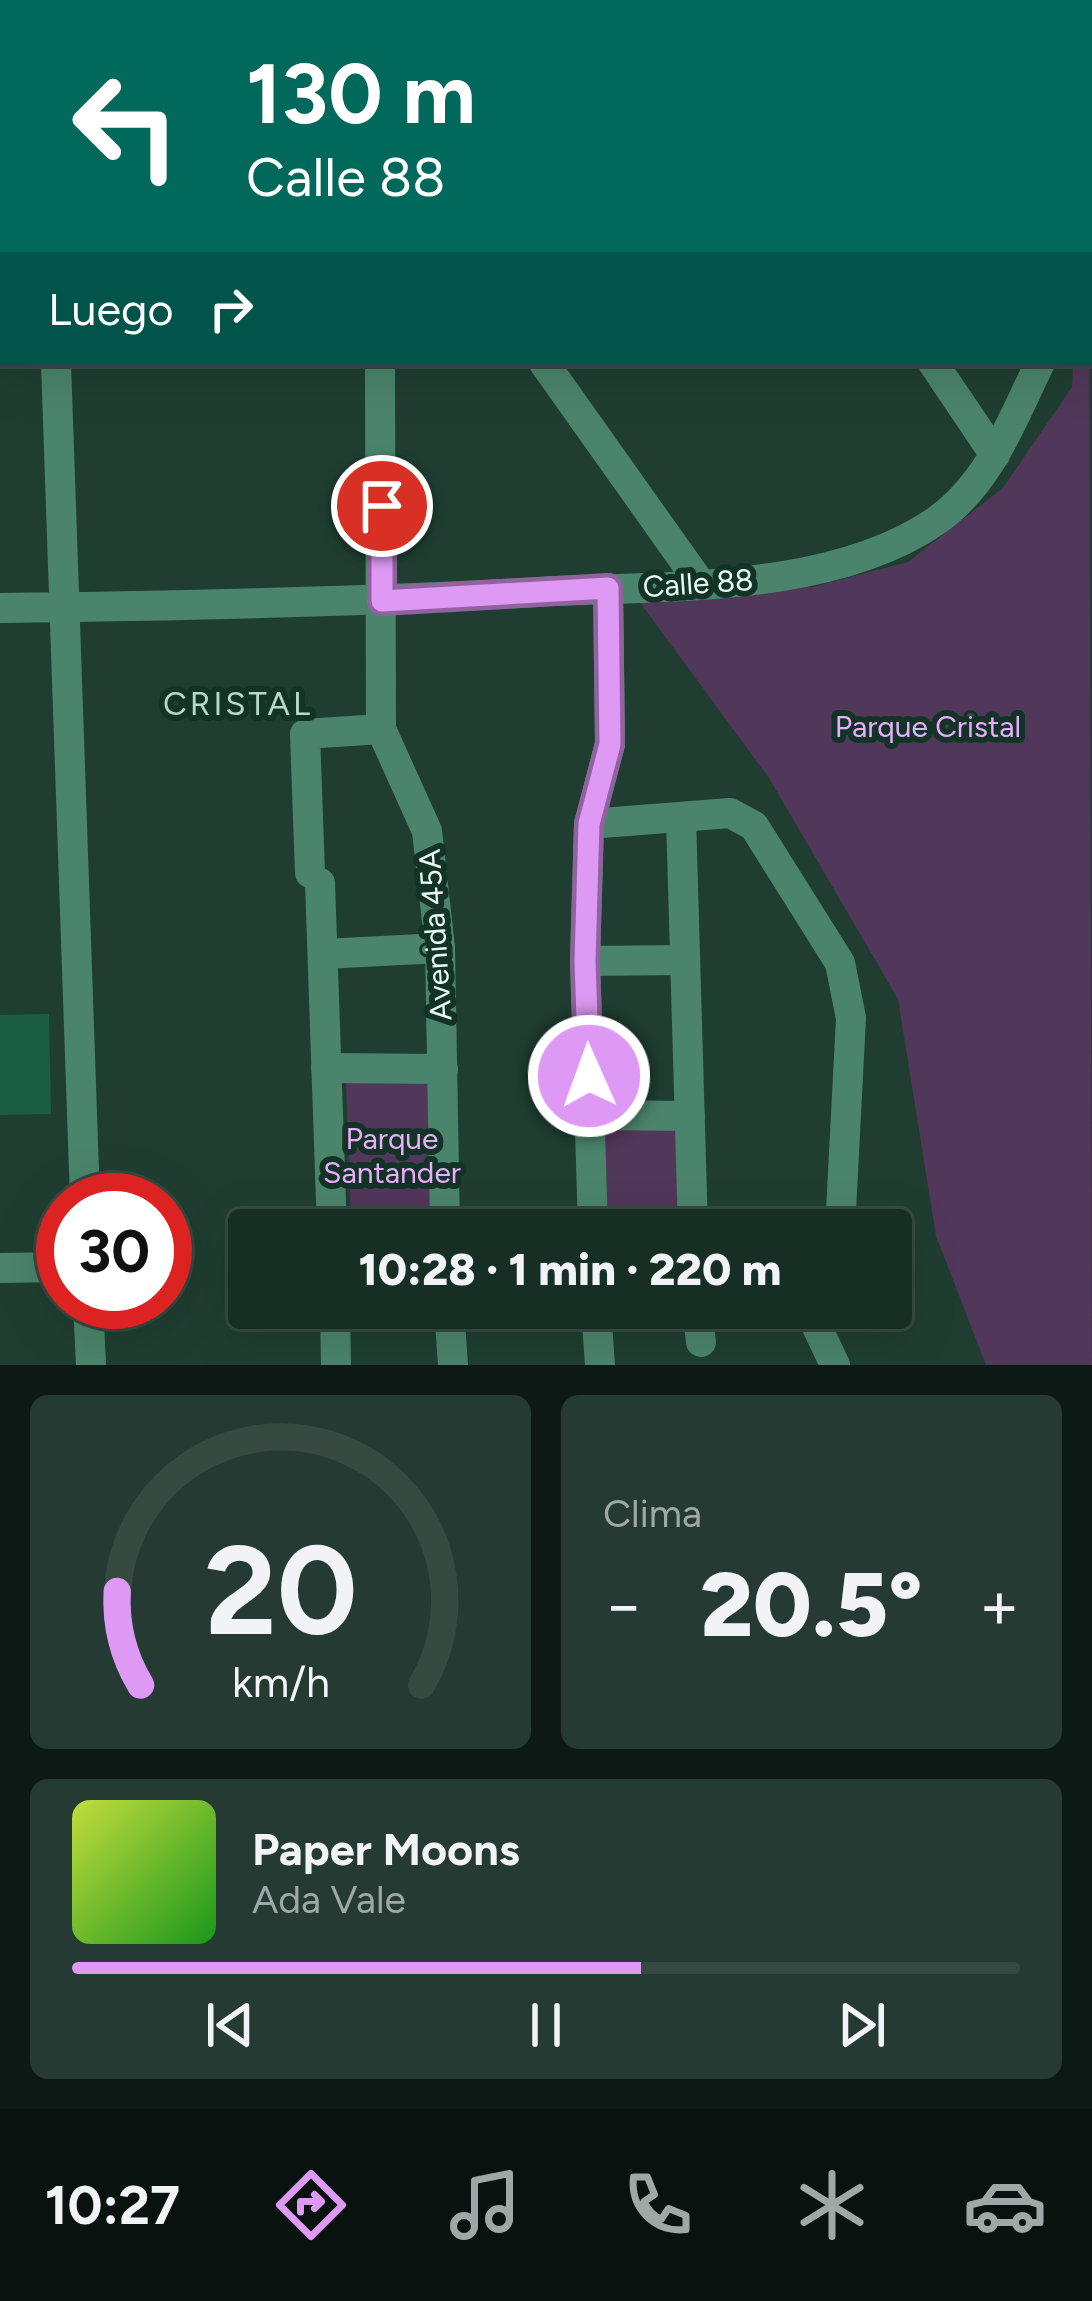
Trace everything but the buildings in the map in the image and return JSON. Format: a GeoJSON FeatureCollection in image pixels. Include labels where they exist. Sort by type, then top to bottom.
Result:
{"type":"FeatureCollection","features":[{"type":"Feature","properties":{"kind":"street"},"geometry":{"type":"LineString","coordinates":[[56,366],[84,1173]]}},
{"type":"Feature","properties":{"kind":"street","name":"Avenida 45A"},"geometry":{"type":"LineString","coordinates":[[380,366],[381,729],[428,831],[440,948],[445,1209]]}},
{"type":"Feature","properties":{"kind":"street"},"geometry":{"type":"LineString","coordinates":[[546,366],[700,583]]}},
{"type":"Feature","properties":{"kind":"street"},"geometry":{"type":"LineString","coordinates":[[934,366],[995,455]]}},
{"type":"Feature","properties":{"kind":"street","name":"Calle 88"},"geometry":{"type":"LineString","coordinates":[[0,608],[382,601],[792,577],[867,556],[937,520],[982,478],[1039,366]]}},
{"type":"Feature","properties":{"kind":"street"},"geometry":{"type":"LineString","coordinates":[[592,1209],[585,961],[589,824],[610,744],[608,588]]}},
{"type":"Feature","properties":{"kind":"street"},"geometry":{"type":"LineString","coordinates":[[331,1209],[323,954],[305,734],[381,729]]}},
{"type":"Feature","properties":{"kind":"street"},"geometry":{"type":"LineString","coordinates":[[589,824],[730,813],[754,826],[839,963],[851,1018],[841,1209]]}},
{"type":"Feature","properties":{"kind":"street"},"geometry":{"type":"LineString","coordinates":[[681,817],[692,1209]]}},
{"type":"Feature","properties":{"kind":"street"},"geometry":{"type":"LineString","coordinates":[[323,954],[440,948]]}},
{"type":"Feature","properties":{"kind":"street"},"geometry":{"type":"LineString","coordinates":[[585,961],[684,960]]}},
{"type":"Feature","properties":{"kind":"street"},"geometry":{"type":"LineString","coordinates":[[326,1068],[443,1069]]}},
{"type":"Feature","properties":{"kind":"street"},"geometry":{"type":"LineString","coordinates":[[590,1115],[690,1116]]}},
{"type":"Feature","properties":{"kind":"street"},"geometry":{"type":"LineString","coordinates":[[0,1268],[36,1267]]}},
{"type":"Feature","properties":{"kind":"street"},"geometry":{"type":"LineString","coordinates":[[89,1329],[91,1365]]}},
{"type":"Feature","properties":{"kind":"street"},"geometry":{"type":"LineString","coordinates":[[335,1329],[337,1365]]}},
{"type":"Feature","properties":{"kind":"street"},"geometry":{"type":"LineString","coordinates":[[450,1329],[453,1365]]}},
{"type":"Feature","properties":{"kind":"street"},"geometry":{"type":"LineString","coordinates":[[597,1329],[600,1365]]}},
{"type":"Feature","properties":{"kind":"street"},"geometry":{"type":"LineString","coordinates":[[699,1329],[700,1342]]}},
{"type":"Feature","properties":{"kind":"street"},"geometry":{"type":"LineString","coordinates":[[818,1329],[835,1365]]}},
{"type":"Feature","properties":{"kind":"green space","name":"Parque Cristal"},"geometry":{"type":"Polygon","coordinates":[[[1073,366],[1089,366],[1092,1365],[986,1365],[936,1236],[898,999],[769,778],[633,593],[812,587],[908,562],[1003,488],[1072,387],[1073,366]]]}},
{"type":"Feature","properties":{"kind":"green space","name":"Parque Santander"},"geometry":{"type":"Polygon","coordinates":[[[432,1079],[436,1209],[350,1209],[346,1081],[432,1079]]]}},
{"type":"Feature","properties":{"kind":"green space"},"geometry":{"type":"Polygon","coordinates":[[[680,1128],[684,1209],[607,1209],[605,1130],[680,1128]]]}},
{"type":"Feature","properties":{"kind":"district","name":"CRISTAL"},"geometry":{"type":"Point","coordinates":[238,703]}},
{"type":"Feature","properties":{"kind":"route"},"geometry":{"type":"LineString","coordinates":[[382,506],[382,601],[608,588],[610,744],[589,824],[585,961],[589,1076]]}}]}
